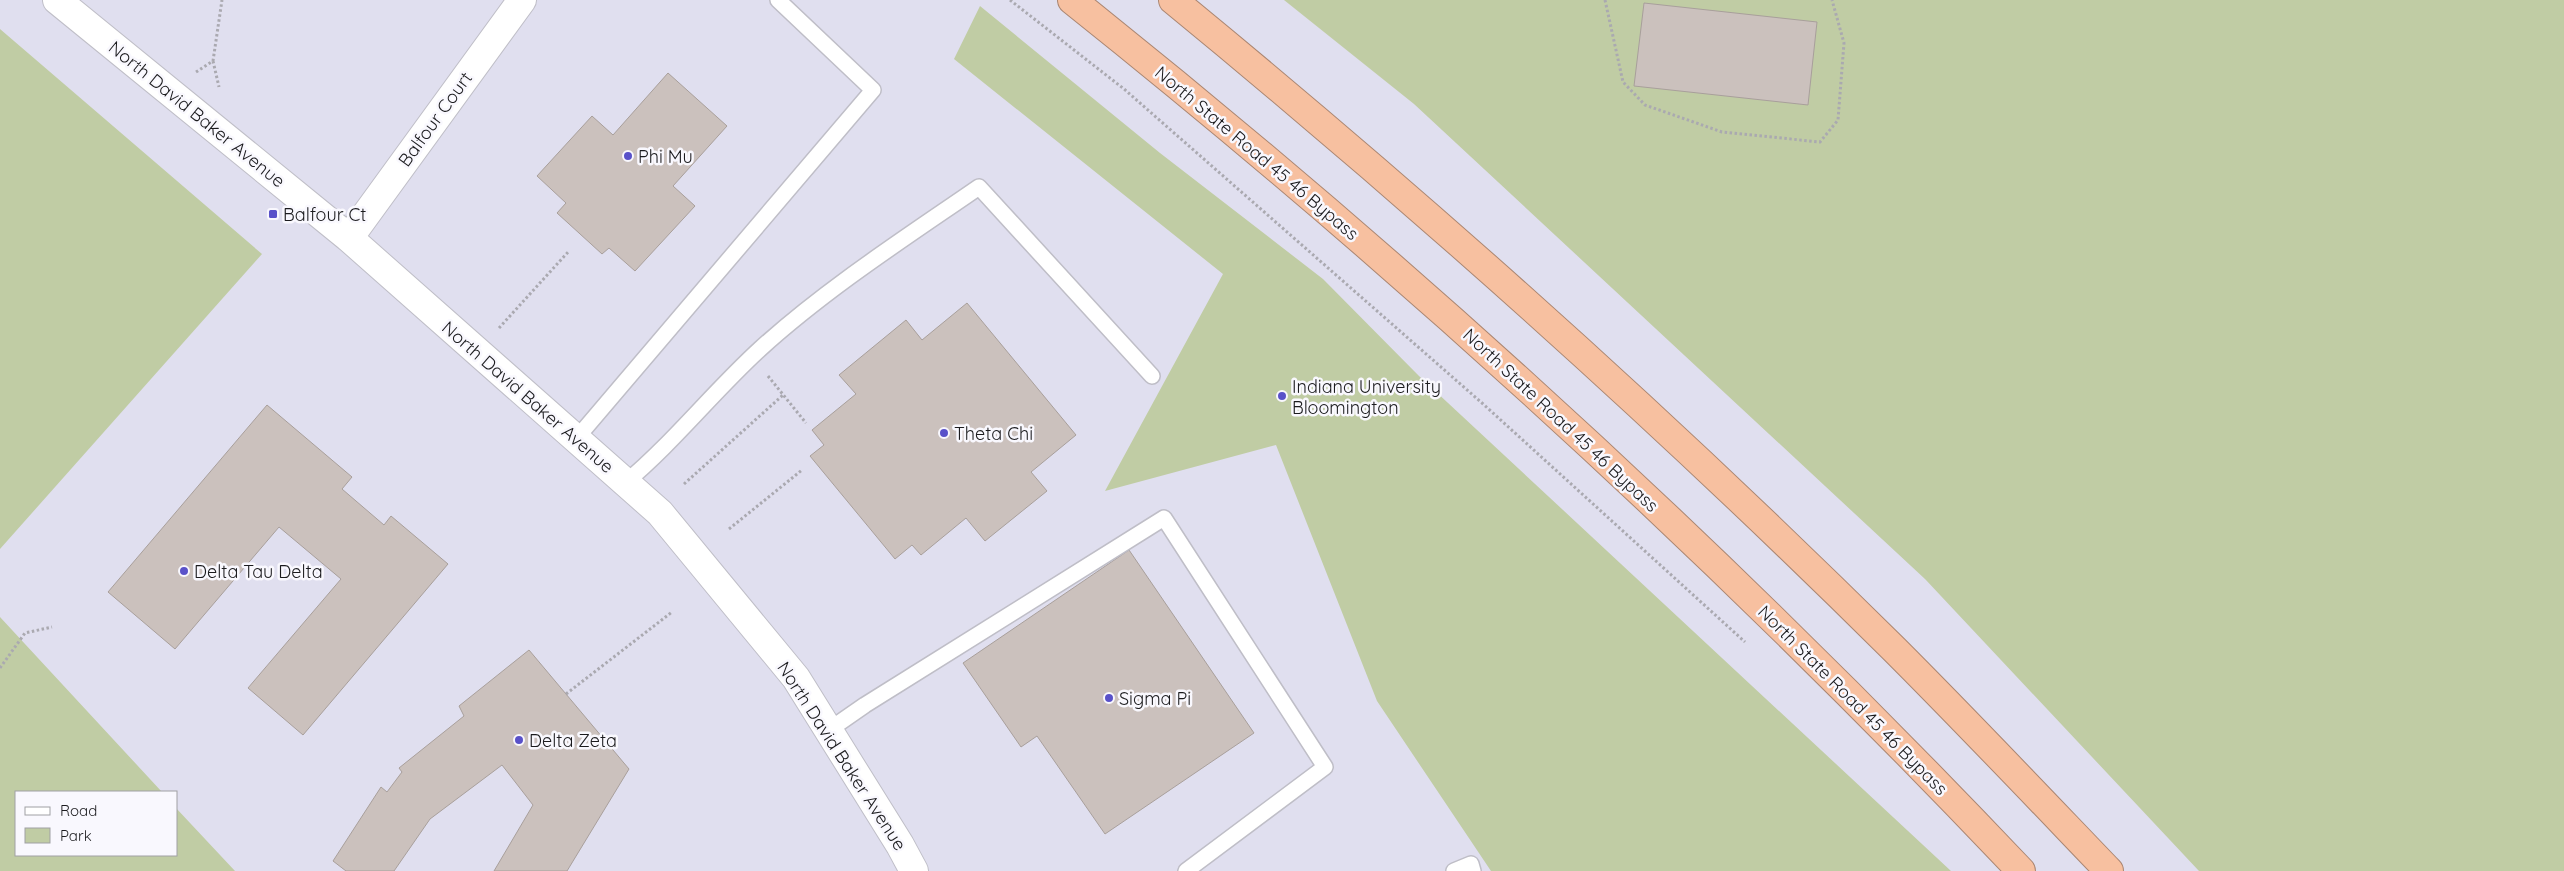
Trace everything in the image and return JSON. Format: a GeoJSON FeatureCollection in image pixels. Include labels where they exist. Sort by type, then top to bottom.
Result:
{"type":"FeatureCollection","features":[{"type":"Feature","properties":{"kind":"highway","name":"North State Road 45 46 Bypass"},"geometry":{"type":"LineString","coordinates":[[1072,0],[1182,89],[1388,264],[1581,438],[1793,638],[2021,871]]}},
{"type":"Feature","properties":{"kind":"highway"},"geometry":{"type":"LineString","coordinates":[[1173,0],[1407,197],[1652,418],[1892,648],[2109,871]]}},
{"type":"Feature","properties":{"kind":"street","name":"North David Baker Avenue"},"geometry":{"type":"LineString","coordinates":[[57,0],[349,238],[660,513],[790,670],[829,730],[914,871]]}},
{"type":"Feature","properties":{"kind":"street","name":"Balfour Court"},"geometry":{"type":"LineString","coordinates":[[349,238],[522,0]]}},
{"type":"Feature","properties":{"kind":"lane"},"geometry":{"type":"LineString","coordinates":[[576,439],[873,90],[778,0]]}},
{"type":"Feature","properties":{"kind":"lane"},"geometry":{"type":"LineString","coordinates":[[625,482],[656,457],[752,357],[782,330],[876,259],[979,187],[1152,376]]}},
{"type":"Feature","properties":{"kind":"lane"},"geometry":{"type":"LineString","coordinates":[[829,730],[865,705],[1164,518],[1325,767],[1186,871]]}},
{"type":"Feature","properties":{"kind":"lane"},"geometry":{"type":"LineString","coordinates":[[1454,871],[1471,864],[1473,871]]}},
{"type":"Feature","properties":{"kind":"path"},"geometry":{"type":"LineString","coordinates":[[219,90],[213,61],[222,0]]}},
{"type":"Feature","properties":{"kind":"path"},"geometry":{"type":"LineString","coordinates":[[1010,0],[1132,96],[1482,403],[1746,643]]}},
{"type":"Feature","properties":{"kind":"path"},"geometry":{"type":"LineString","coordinates":[[1605,0],[1623,82],[1645,105],[1722,132],[1820,142],[1838,120],[1844,43],[1832,0]]}},
{"type":"Feature","properties":{"kind":"path"},"geometry":{"type":"LineString","coordinates":[[189,76],[213,61]]}},
{"type":"Feature","properties":{"kind":"path"},"geometry":{"type":"LineString","coordinates":[[498,328],[569,251]]}},
{"type":"Feature","properties":{"kind":"path"},"geometry":{"type":"LineString","coordinates":[[752,357],[806,423]]}},
{"type":"Feature","properties":{"kind":"path"},"geometry":{"type":"LineString","coordinates":[[684,484],[784,395]]}},
{"type":"Feature","properties":{"kind":"path"},"geometry":{"type":"LineString","coordinates":[[728,528],[802,470]]}},
{"type":"Feature","properties":{"kind":"path"},"geometry":{"type":"LineString","coordinates":[[566,694],[672,612]]}},
{"type":"Feature","properties":{"kind":"path"},"geometry":{"type":"LineString","coordinates":[[0,668],[25,634],[52,627]]}},
{"type":"Feature","properties":{"kind":"shaded area","name":"Indiana University Bloomington"},"geometry":{"type":"Polygon","coordinates":[[[0,0],[2564,0],[2564,871],[0,871],[0,0]]]}},
{"type":"Feature","properties":{"kind":"green space"},"geometry":{"type":"Polygon","coordinates":[[[1284,0],[2564,0],[2564,871],[2199,871],[1925,579],[1414,104],[1284,0]]]}},
{"type":"Feature","properties":{"kind":"green space"},"geometry":{"type":"Polygon","coordinates":[[[980,6],[1160,153],[1323,279],[1419,376],[1951,871],[1491,871],[1377,701],[1276,445],[1105,491],[1223,274],[954,59],[980,6]]]}},
{"type":"Feature","properties":{"kind":"green space"},"geometry":{"type":"Polygon","coordinates":[[[0,29],[262,254],[0,549],[0,29]]]}},
{"type":"Feature","properties":{"kind":"green space"},"geometry":{"type":"Polygon","coordinates":[[[0,617],[161,791],[15,791],[15,856],[178,856],[178,810],[235,871],[0,871],[0,617]]]}},
{"type":"Feature","properties":{"kind":"building"},"geometry":{"type":"Polygon","coordinates":[[[1644,3],[1817,22],[1808,105],[1634,86],[1644,3]]]}},
{"type":"Feature","properties":{"kind":"building","name":"Phi Mu"},"geometry":{"type":"Polygon","coordinates":[[[668,73],[727,126],[673,186],[695,206],[635,271],[609,248],[602,254],[557,213],[566,203],[537,176],[592,116],[613,135],[668,73]]]}},
{"type":"Feature","properties":{"kind":"building","name":"Theta Chi"},"geometry":{"type":"Polygon","coordinates":[[[967,303],[1076,435],[1031,472],[1047,491],[985,541],[966,518],[921,555],[912,545],[895,559],[810,456],[824,445],[812,430],[856,394],[839,375],[906,320],[922,340],[967,303]]]}},
{"type":"Feature","properties":{"kind":"building","name":"Delta Tau Delta"},"geometry":{"type":"Polygon","coordinates":[[[267,405],[352,477],[342,489],[384,525],[391,516],[448,564],[303,735],[248,688],[341,579],[279,527],[175,649],[108,592],[267,405]]]}},
{"type":"Feature","properties":{"kind":"building","name":"Sigma Pi"},"geometry":{"type":"Polygon","coordinates":[[[1129,550],[1254,733],[1105,834],[1037,736],[1021,747],[963,663],[1129,550]]]}},
{"type":"Feature","properties":{"kind":"building","name":"Delta Zeta"},"geometry":{"type":"Polygon","coordinates":[[[529,650],[629,769],[567,871],[494,871],[533,805],[502,765],[430,819],[394,871],[346,871],[333,861],[381,787],[387,792],[402,772],[399,768],[464,716],[459,706],[529,650]]]}},
{"type":"Feature","properties":{"kind":"place","name":"Phi Mu"},"geometry":{"type":"Point","coordinates":[628,156]}},
{"type":"Feature","properties":{"kind":"place","name":"Balfour Ct"},"geometry":{"type":"Point","coordinates":[273,214]}},
{"type":"Feature","properties":{"kind":"place","name":"Indiana University Bloomington"},"geometry":{"type":"Point","coordinates":[1282,396]}},
{"type":"Feature","properties":{"kind":"place","name":"Theta Chi"},"geometry":{"type":"Point","coordinates":[944,433]}},
{"type":"Feature","properties":{"kind":"place","name":"Delta Tau Delta"},"geometry":{"type":"Point","coordinates":[184,571]}},
{"type":"Feature","properties":{"kind":"place","name":"Sigma Pi"},"geometry":{"type":"Point","coordinates":[1109,698]}},
{"type":"Feature","properties":{"kind":"place","name":"Delta Zeta"},"geometry":{"type":"Point","coordinates":[519,740]}}]}
